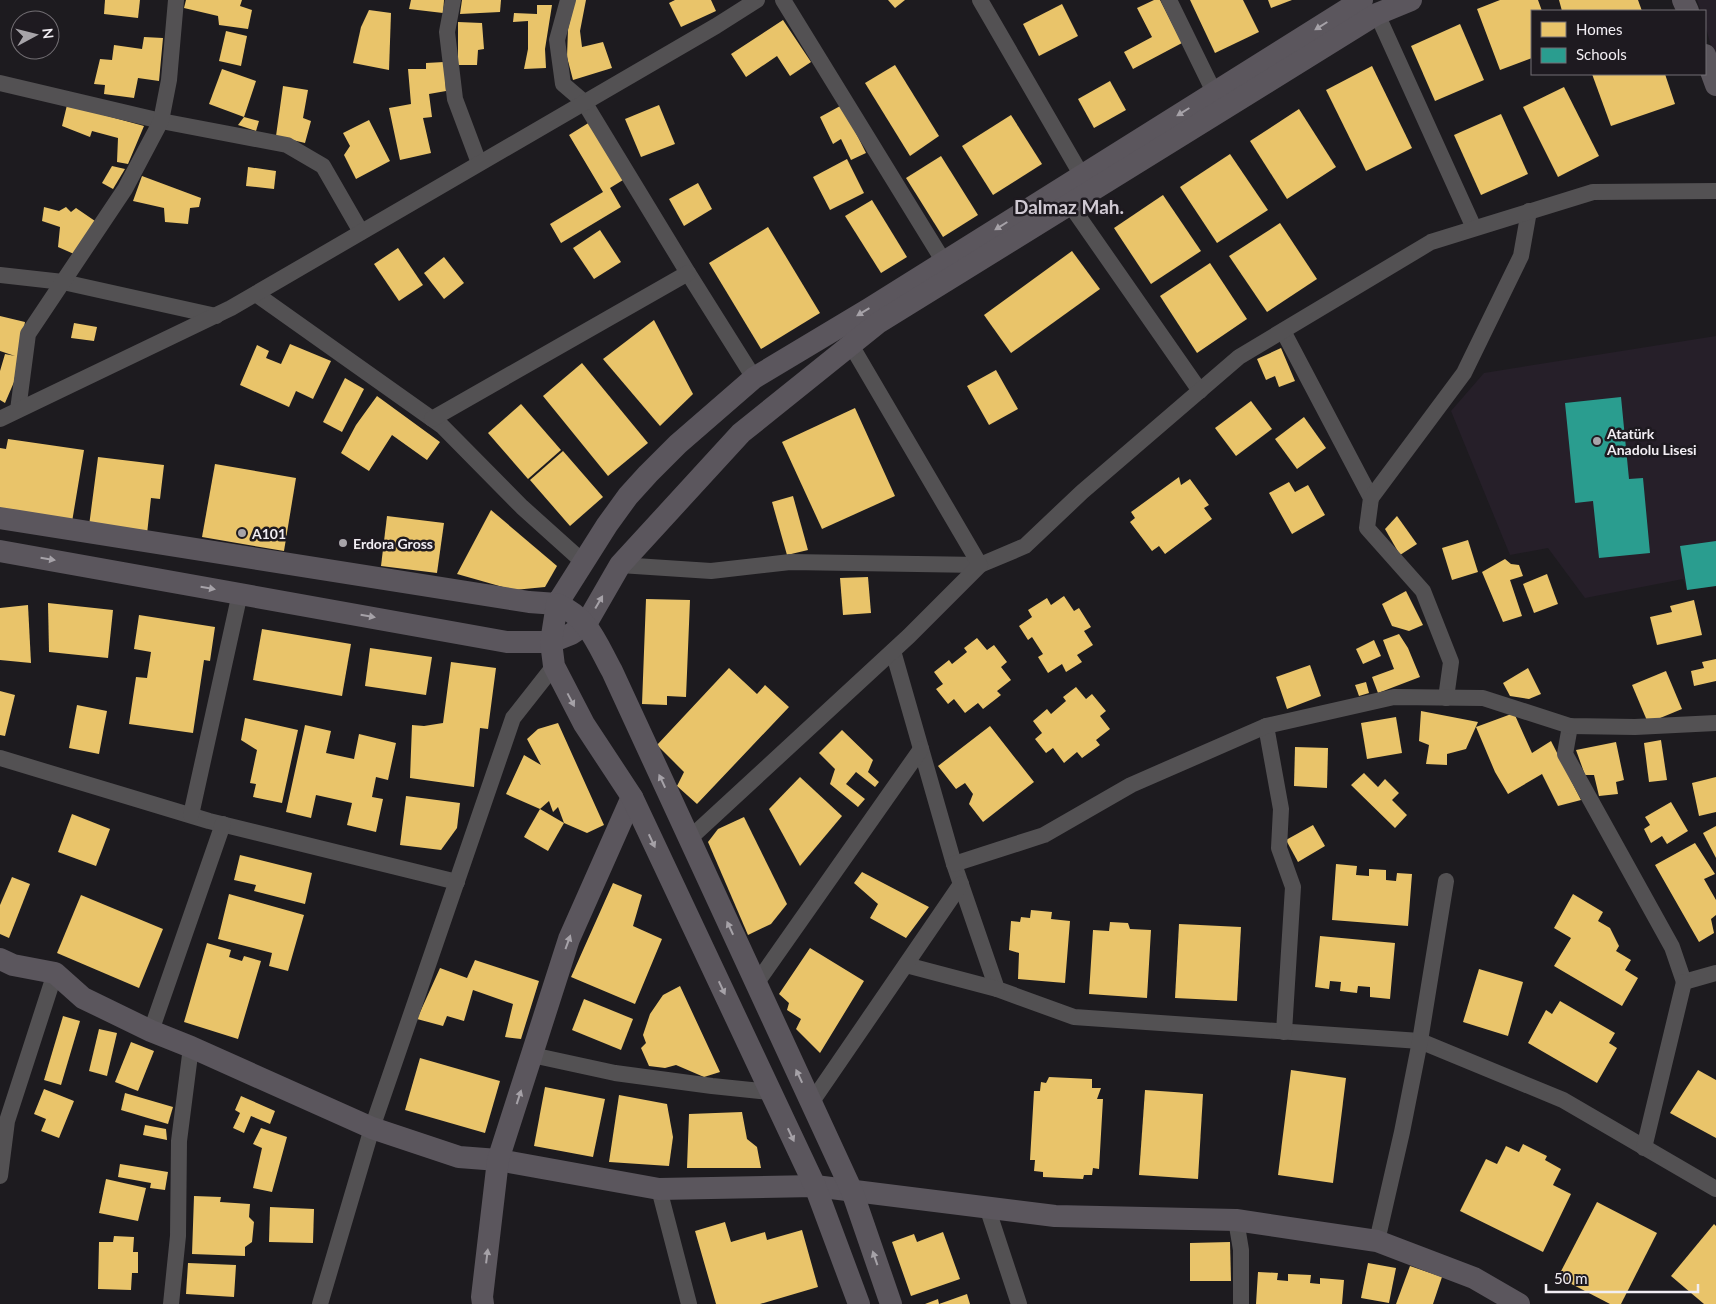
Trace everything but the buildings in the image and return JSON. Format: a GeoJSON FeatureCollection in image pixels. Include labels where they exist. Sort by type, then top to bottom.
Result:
{"type":"FeatureCollection","features":[{"type":"Feature","properties":{"kind":"main road"},"geometry":{"type":"LineString","coordinates":[[859,1304],[815,1186],[632,797],[584,724],[554,666],[551,642],[557,604],[606,525],[648,474],[678,444],[754,378],[944,262],[1214,92],[1366,4],[1411,0]]}},
{"type":"Feature","properties":{"kind":"main road"},"geometry":{"type":"LineString","coordinates":[[0,551],[507,642],[551,642],[571,634],[586,624],[620,565],[740,433],[878,323],[1070,203],[1366,4]]}},
{"type":"Feature","properties":{"kind":"main road"},"geometry":{"type":"LineString","coordinates":[[1706,58],[1716,84]]}},
{"type":"Feature","properties":{"kind":"main road"},"geometry":{"type":"LineString","coordinates":[[0,518],[529,602],[557,604],[569,609],[586,624],[612,671],[852,1190],[891,1304]]}},
{"type":"Feature","properties":{"kind":"main road"},"geometry":{"type":"LineString","coordinates":[[483,1304],[482,1297],[498,1160],[569,939],[632,797]]}},
{"type":"Feature","properties":{"kind":"main road"},"geometry":{"type":"LineString","coordinates":[[0,959],[13,965],[55,973],[83,998],[151,1031],[372,1128],[459,1157],[498,1160],[659,1189],[815,1186],[1055,1216],[1236,1220],[1377,1241],[1474,1278],[1518,1304]]}},
{"type":"Feature","properties":{"kind":"street"},"geometry":{"type":"LineString","coordinates":[[18,410],[28,334],[125,188],[161,122],[170,80],[176,0]]}},
{"type":"Feature","properties":{"kind":"street"},"geometry":{"type":"LineString","coordinates":[[453,0],[447,32],[455,99],[479,163]]}},
{"type":"Feature","properties":{"kind":"street"},"geometry":{"type":"LineString","coordinates":[[568,0],[557,40],[563,84],[584,102],[754,378]]}},
{"type":"Feature","properties":{"kind":"street"},"geometry":{"type":"LineString","coordinates":[[0,419],[216,316],[256,294],[716,26],[757,0]]}},
{"type":"Feature","properties":{"kind":"street"},"geometry":{"type":"LineString","coordinates":[[783,0],[944,262]]}},
{"type":"Feature","properties":{"kind":"street"},"geometry":{"type":"LineString","coordinates":[[980,0],[1082,176]]}},
{"type":"Feature","properties":{"kind":"street"},"geometry":{"type":"LineString","coordinates":[[1169,0],[1214,92]]}},
{"type":"Feature","properties":{"kind":"street"},"geometry":{"type":"LineString","coordinates":[[1366,4],[1474,228]]}},
{"type":"Feature","properties":{"kind":"street"},"geometry":{"type":"LineString","coordinates":[[0,83],[161,122],[286,145],[323,166],[362,232]]}},
{"type":"Feature","properties":{"kind":"street"},"geometry":{"type":"LineString","coordinates":[[689,839],[893,651],[980,565],[1025,546],[1082,492],[1239,358],[1431,242],[1593,192],[1716,191]]}},
{"type":"Feature","properties":{"kind":"street"},"geometry":{"type":"LineString","coordinates":[[1070,203],[1200,392]]}},
{"type":"Feature","properties":{"kind":"street"},"geometry":{"type":"LineString","coordinates":[[1446,698],[1450,662],[1423,591],[1367,528],[1371,498],[1464,373],[1521,256],[1529,211]]}},
{"type":"Feature","properties":{"kind":"street"},"geometry":{"type":"LineString","coordinates":[[432,419],[688,273]]}},
{"type":"Feature","properties":{"kind":"street"},"geometry":{"type":"LineString","coordinates":[[0,275],[63,282],[216,316]]}},
{"type":"Feature","properties":{"kind":"street"},"geometry":{"type":"LineString","coordinates":[[256,294],[442,426],[522,506],[582,562]]}},
{"type":"Feature","properties":{"kind":"street"},"geometry":{"type":"LineString","coordinates":[[1283,331],[1371,498]]}},
{"type":"Feature","properties":{"kind":"street"},"geometry":{"type":"LineString","coordinates":[[851,345],[980,565]]}},
{"type":"Feature","properties":{"kind":"street"},"geometry":{"type":"LineString","coordinates":[[620,565],[711,571],[790,562],[980,565]]}},
{"type":"Feature","properties":{"kind":"street"},"geometry":{"type":"LineString","coordinates":[[191,815],[240,593]]}},
{"type":"Feature","properties":{"kind":"street"},"geometry":{"type":"LineString","coordinates":[[893,651],[954,864],[997,989]]}},
{"type":"Feature","properties":{"kind":"street"},"geometry":{"type":"LineString","coordinates":[[320,1304],[372,1128],[513,718],[554,666]]}},
{"type":"Feature","properties":{"kind":"street"},"geometry":{"type":"LineString","coordinates":[[954,864],[1044,835],[1131,785],[1266,726],[1394,697],[1483,698],[1570,726],[1635,727],[1716,723]]}},
{"type":"Feature","properties":{"kind":"street"},"geometry":{"type":"LineString","coordinates":[[1266,726],[1281,809],[1279,848],[1293,888],[1284,1032]]}},
{"type":"Feature","properties":{"kind":"street"},"geometry":{"type":"LineString","coordinates":[[1570,726],[1565,754],[1672,947],[1684,982],[1644,1148]]}},
{"type":"Feature","properties":{"kind":"street"},"geometry":{"type":"LineString","coordinates":[[756,984],[921,749]]}},
{"type":"Feature","properties":{"kind":"street"},"geometry":{"type":"LineString","coordinates":[[0,758],[223,824],[457,882]]}},
{"type":"Feature","properties":{"kind":"street"},"geometry":{"type":"LineString","coordinates":[[151,1031],[223,824]]}},
{"type":"Feature","properties":{"kind":"street"},"geometry":{"type":"LineString","coordinates":[[1377,1241],[1402,1132],[1420,1041],[1446,881]]}},
{"type":"Feature","properties":{"kind":"street"},"geometry":{"type":"LineString","coordinates":[[811,1103],[961,884]]}},
{"type":"Feature","properties":{"kind":"street"},"geometry":{"type":"LineString","coordinates":[[906,965],[997,989],[1074,1017],[1420,1041],[1563,1100],[1716,1189]]}},
{"type":"Feature","properties":{"kind":"street"},"geometry":{"type":"LineString","coordinates":[[0,1176],[7,1121],[5,1108],[55,973]]}},
{"type":"Feature","properties":{"kind":"street"},"geometry":{"type":"LineString","coordinates":[[1684,982],[1716,973]]}},
{"type":"Feature","properties":{"kind":"street"},"geometry":{"type":"LineString","coordinates":[[171,1304],[178,1236],[180,1141],[191,1047]]}},
{"type":"Feature","properties":{"kind":"street"},"geometry":{"type":"LineString","coordinates":[[532,1055],[615,1073],[770,1092]]}},
{"type":"Feature","properties":{"kind":"street"},"geometry":{"type":"LineString","coordinates":[[659,1189],[689,1304]]}},
{"type":"Feature","properties":{"kind":"street"},"geometry":{"type":"LineString","coordinates":[[987,1207],[1019,1304]]}},
{"type":"Feature","properties":{"kind":"street"},"geometry":{"type":"LineString","coordinates":[[1236,1220],[1241,1250],[1242,1304]]}},
{"type":"Feature","properties":{"kind":"shaded area"},"geometry":{"type":"Polygon","coordinates":[[[1697,0],[1716,0],[1716,63],[1706,28],[1706,10],[1701,10],[1697,0]]]}},
{"type":"Feature","properties":{"kind":"shaded area"},"geometry":{"type":"Polygon","coordinates":[[[1716,336],[1716,586],[1687,590],[1683,579],[1585,598],[1548,548],[1510,555],[1451,411],[1484,373],[1716,336]]]}},
{"type":"Feature","properties":{"kind":"place","name":"Atatürk Anadolu Lisesi"},"geometry":{"type":"Point","coordinates":[1597,441]}},
{"type":"Feature","properties":{"kind":"place","name":"A101"},"geometry":{"type":"Point","coordinates":[242,533]}},
{"type":"Feature","properties":{"kind":"place","name":"Erdora Gross"},"geometry":{"type":"Point","coordinates":[343,543]}},
{"type":"Feature","properties":{"kind":"district","name":"Dalmaz Mah."},"geometry":{"type":"Point","coordinates":[1069,206]}}]}
